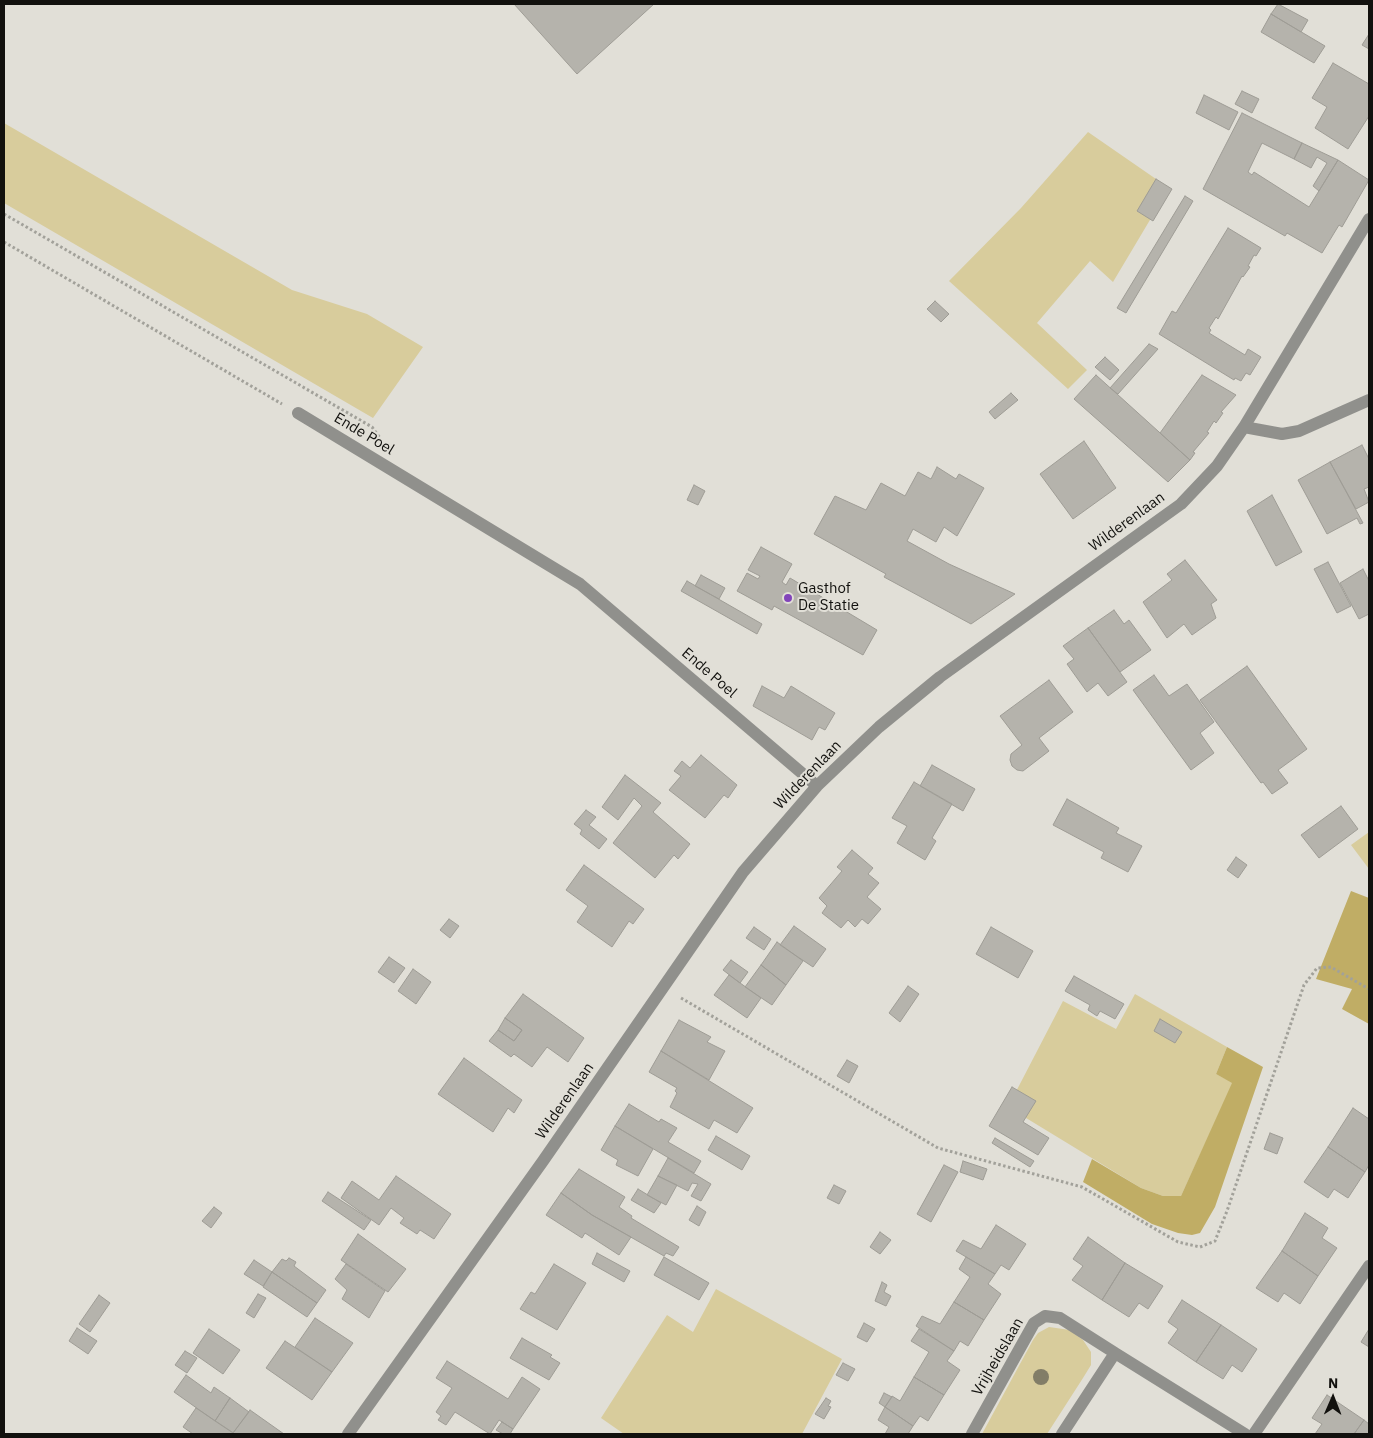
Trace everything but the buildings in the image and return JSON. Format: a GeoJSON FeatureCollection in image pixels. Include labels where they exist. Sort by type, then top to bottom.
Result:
{"type":"FeatureCollection","features":[{"type":"Feature","properties":{"kind":"street","name":"Wilderenlaan"},"geometry":{"type":"LineString","coordinates":[[348,1434],[538,1169],[743,872],[817,786],[879,727],[940,677],[1181,504],[1217,466],[1244,427],[1369,219]]}},
{"type":"Feature","properties":{"kind":"street"},"geometry":{"type":"LineString","coordinates":[[1244,427],[1282,434],[1299,430],[1369,400]]}},
{"type":"Feature","properties":{"kind":"street","name":"Ende Poel"},"geometry":{"type":"LineString","coordinates":[[298,413],[580,584],[817,786]]}},
{"type":"Feature","properties":{"kind":"street"},"geometry":{"type":"LineString","coordinates":[[1254,1434],[1369,1266]]}},
{"type":"Feature","properties":{"kind":"street","name":"Vrijheidslaan"},"geometry":{"type":"LineString","coordinates":[[972,1434],[1034,1322],[1045,1316],[1060,1318],[1245,1434]]}},
{"type":"Feature","properties":{"kind":"street"},"geometry":{"type":"LineString","coordinates":[[1062,1434],[1114,1353]]}},
{"type":"Feature","properties":{"kind":"path"},"geometry":{"type":"LineString","coordinates":[[4,214],[372,427],[384,443]]}},
{"type":"Feature","properties":{"kind":"path"},"geometry":{"type":"LineString","coordinates":[[4,242],[298,413]]}},
{"type":"Feature","properties":{"kind":"path"},"geometry":{"type":"LineString","coordinates":[[664,986],[692,1006],[938,1148],[1082,1187],[1178,1242],[1200,1247],[1215,1241],[1304,985],[1317,968],[1331,967],[1369,989]]}},
{"type":"Feature","properties":{"kind":"shaded area"},"geometry":{"type":"Polygon","coordinates":[[[4,123],[292,290],[367,314],[423,347],[373,418],[4,203],[4,123]]]}},
{"type":"Feature","properties":{"kind":"shaded area"},"geometry":{"type":"Polygon","coordinates":[[[1088,132],[1169,188],[1113,282],[1090,261],[1037,323],[1087,370],[1068,389],[949,281],[1021,208],[1088,132]]]}},
{"type":"Feature","properties":{"kind":"shaded area"},"geometry":{"type":"Polygon","coordinates":[[[1369,832],[1369,869],[1351,845],[1369,832]]]}},
{"type":"Feature","properties":{"kind":"shaded area"},"geometry":{"type":"Polygon","coordinates":[[[1351,891],[1369,898],[1369,1024],[1342,1009],[1352,989],[1316,979],[1351,891]]]}},
{"type":"Feature","properties":{"kind":"shaded area"},"geometry":{"type":"Polygon","coordinates":[[[1135,994],[1227,1047],[1216,1074],[1233,1083],[1181,1196],[1163,1196],[1141,1188],[1008,1107],[1063,1001],[1116,1029],[1135,994]]]}},
{"type":"Feature","properties":{"kind":"shaded area"},"geometry":{"type":"Polygon","coordinates":[[[1227,1047],[1263,1067],[1215,1207],[1200,1233],[1192,1235],[1178,1233],[1152,1224],[1083,1182],[1092,1159],[1141,1188],[1163,1196],[1181,1196],[1232,1083],[1216,1074],[1227,1047]]]}},
{"type":"Feature","properties":{"kind":"shaded area"},"geometry":{"type":"Polygon","coordinates":[[[716,1289],[842,1359],[802,1434],[624,1434],[601,1418],[667,1315],[693,1332],[716,1289]]]}},
{"type":"Feature","properties":{"kind":"shaded area"},"geometry":{"type":"Polygon","coordinates":[[[1049,1327],[1070,1330],[1083,1340],[1091,1352],[1091,1365],[1083,1378],[1047,1434],[982,1434],[1033,1340],[1038,1333],[1049,1327]]]}},
{"type":"Feature","properties":{"kind":"place","name":"Gasthof De Statie"},"geometry":{"type":"Point","coordinates":[788,598]}}]}
